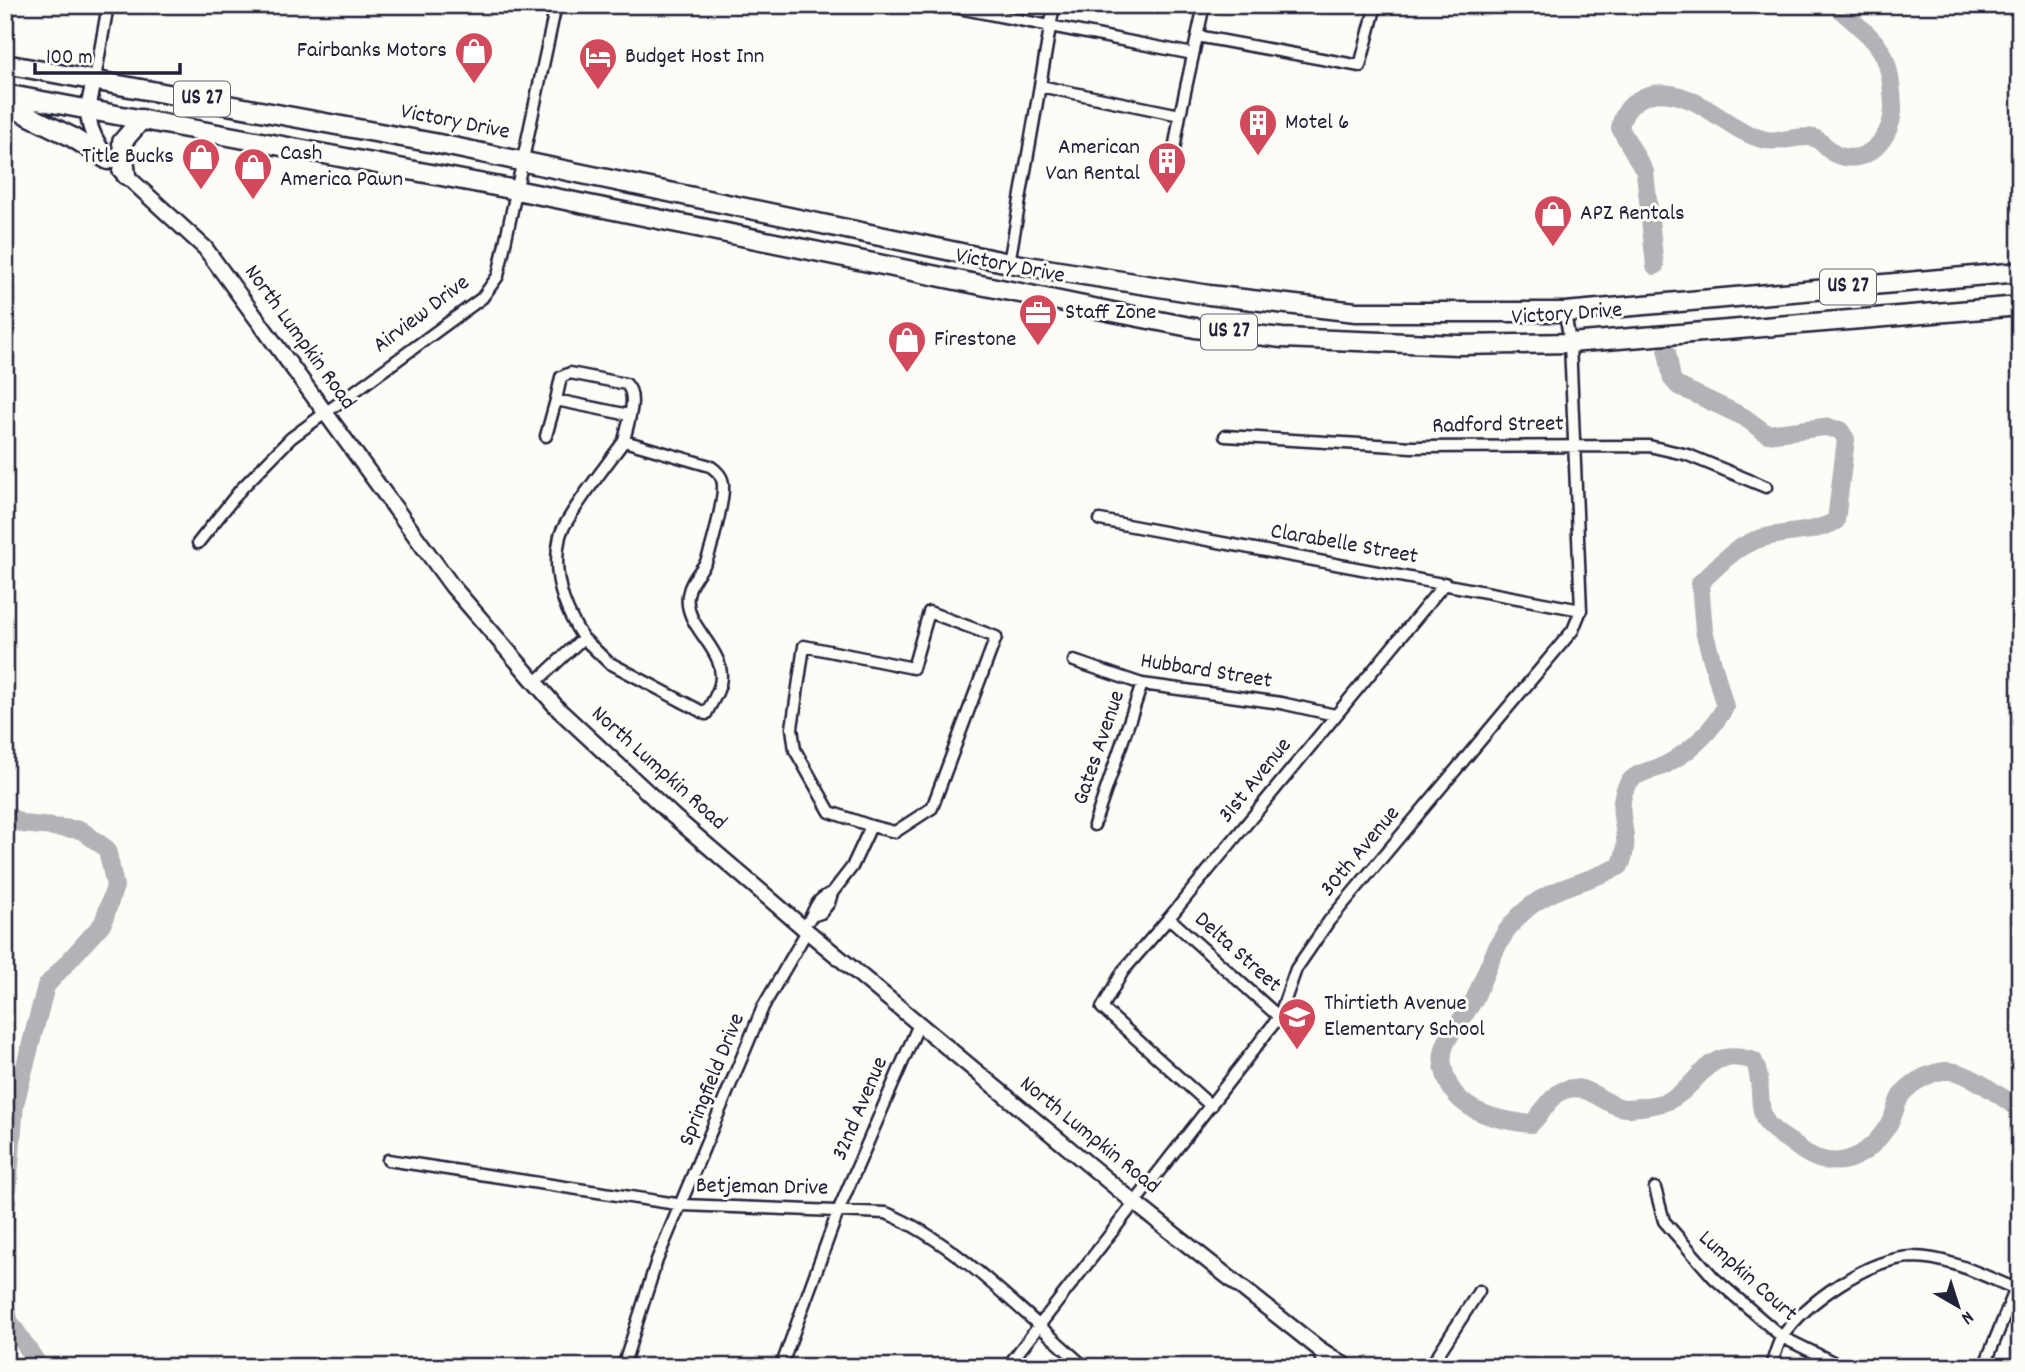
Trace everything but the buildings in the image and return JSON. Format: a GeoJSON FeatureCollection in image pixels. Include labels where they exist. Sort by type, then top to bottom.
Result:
{"type":"FeatureCollection","features":[{"type":"Feature","properties":{"kind":"highway","name":"Victory Drive"},"geometry":{"type":"LineString","coordinates":[[5,64],[522,161],[1009,263],[1209,295],[1356,312],[1565,312],[2020,272]]}},
{"type":"Feature","properties":{"kind":"highway","name":"Victory Drive"},"geometry":{"type":"LineString","coordinates":[[5,94],[516,190],[1195,328],[1282,338],[1458,345],[1570,343],[2020,306]]}},
{"type":"Feature","properties":{"kind":"highway"},"geometry":{"type":"LineString","coordinates":[[5,104],[70,136],[108,160]]}},
{"type":"Feature","properties":{"kind":"highway"},"geometry":{"type":"LineString","coordinates":[[127,175],[122,142],[142,119]]}},
{"type":"Feature","properties":{"kind":"highway"},"geometry":{"type":"LineString","coordinates":[[1003,291],[1009,263]]}},
{"type":"Feature","properties":{"kind":"street"},"geometry":{"type":"LineString","coordinates":[[86,108],[95,79],[108,5]]}},
{"type":"Feature","properties":{"kind":"street","name":"Airview Drive"},"geometry":{"type":"LineString","coordinates":[[198,543],[250,481],[291,438],[482,298],[498,276],[556,5]]}},
{"type":"Feature","properties":{"kind":"street"},"geometry":{"type":"LineString","coordinates":[[943,5],[974,8],[1051,27],[1193,54]]}},
{"type":"Feature","properties":{"kind":"street"},"geometry":{"type":"LineString","coordinates":[[1009,263],[1054,5]]}},
{"type":"Feature","properties":{"kind":"street"},"geometry":{"type":"LineString","coordinates":[[1170,173],[1204,5]]}},
{"type":"Feature","properties":{"kind":"street"},"geometry":{"type":"LineString","coordinates":[[1197,36],[1360,66],[1377,5]]}},
{"type":"Feature","properties":{"kind":"street"},"geometry":{"type":"LineString","coordinates":[[1040,86],[1180,115]]}},
{"type":"Feature","properties":{"kind":"street","name":"North Lumpkin Road"},"geometry":{"type":"LineString","coordinates":[[86,108],[90,128],[108,160],[205,248],[452,586],[559,710],[673,816],[807,925],[919,1024],[1136,1205],[1318,1348],[1347,1367]]}},
{"type":"Feature","properties":{"kind":"street"},"geometry":{"type":"LineString","coordinates":[[1565,312],[1570,343],[1581,610]]}},
{"type":"Feature","properties":{"kind":"street"},"geometry":{"type":"LineString","coordinates":[[546,436],[561,377],[570,373],[626,384],[633,395],[624,441],[560,534],[558,568],[561,600],[583,638],[608,662],[706,714],[720,687],[719,662],[688,610],[688,596],[693,581],[707,560],[723,488],[722,480],[718,471],[710,466],[624,441]]}},
{"type":"Feature","properties":{"kind":"street"},"geometry":{"type":"LineString","coordinates":[[556,400],[629,415]]}},
{"type":"Feature","properties":{"kind":"street","name":"Radford Street"},"geometry":{"type":"LineString","coordinates":[[1224,436],[1412,447],[1574,444],[1649,446],[1688,455],[1766,487]]}},
{"type":"Feature","properties":{"kind":"street","name":"Clarabelle Street"},"geometry":{"type":"LineString","coordinates":[[1100,520],[1581,610]]}},
{"type":"Feature","properties":{"kind":"street","name":"31st Avenue"},"geometry":{"type":"LineString","coordinates":[[1211,1106],[1102,1008],[1124,971],[1445,583]]}},
{"type":"Feature","properties":{"kind":"street","name":"30th Avenue"},"geometry":{"type":"LineString","coordinates":[[1007,1367],[1136,1205],[1279,1017],[1296,969],[1329,921],[1573,630],[1581,610]]}},
{"type":"Feature","properties":{"kind":"street"},"geometry":{"type":"LineString","coordinates":[[929,612],[996,637],[932,808],[894,832],[871,826],[830,812],[795,750],[792,728],[804,646],[913,668],[929,612]]}},
{"type":"Feature","properties":{"kind":"street"},"geometry":{"type":"LineString","coordinates":[[536,682],[583,638]]}},
{"type":"Feature","properties":{"kind":"street","name":"Hubbard Street"},"geometry":{"type":"LineString","coordinates":[[1073,661],[1142,684],[1281,703],[1335,715]]}},
{"type":"Feature","properties":{"kind":"street","name":"Gates Avenue"},"geometry":{"type":"LineString","coordinates":[[1094,825],[1142,684]]}},
{"type":"Feature","properties":{"kind":"street","name":"Springfield Drive"},"geometry":{"type":"LineString","coordinates":[[623,1367],[657,1260],[683,1205],[763,1007],[807,925],[830,903],[832,893],[852,867],[871,826]]}},
{"type":"Feature","properties":{"kind":"street","name":"Delta Street"},"geometry":{"type":"LineString","coordinates":[[1169,918],[1279,1017]]}},
{"type":"Feature","properties":{"kind":"street","name":"32nd Avenue"},"geometry":{"type":"LineString","coordinates":[[781,1367],[839,1209],[919,1024]]}},
{"type":"Feature","properties":{"kind":"street","name":"Betjeman Drive"},"geometry":{"type":"LineString","coordinates":[[388,1160],[683,1205],[839,1209],[887,1213],[914,1224],[1085,1367]]}},
{"type":"Feature","properties":{"kind":"street","name":"Lumpkin Court"},"geometry":{"type":"LineString","coordinates":[[1656,1188],[1664,1221],[1714,1278],[1782,1337],[1843,1367]]}},
{"type":"Feature","properties":{"kind":"street"},"geometry":{"type":"LineString","coordinates":[[1771,1367],[1782,1337],[1830,1288],[1871,1269],[1912,1257],[1954,1263],[2016,1289]]}},
{"type":"Feature","properties":{"kind":"street"},"geometry":{"type":"LineString","coordinates":[[1984,1367],[2020,1278]]}},
{"type":"Feature","properties":{"kind":"street"},"geometry":{"type":"LineString","coordinates":[[1430,1367],[1479,1292]]}},
{"type":"Feature","properties":{"kind":"street"},"geometry":{"type":"LineString","coordinates":[[1318,1348],[1323,1367]]}},
{"type":"Feature","properties":{"kind":"waterway"},"geometry":{"type":"LineString","coordinates":[[1655,266],[1645,172],[1620,128],[1626,112],[1637,100],[1661,93],[1683,97],[1753,136],[1772,141],[1814,138],[1832,153],[1846,157],[1867,153],[1883,138],[1889,128],[1893,106],[1889,70],[1879,47],[1835,5]]}},
{"type":"Feature","properties":{"kind":"waterway"},"geometry":{"type":"LineString","coordinates":[[1667,352],[1672,379],[1678,386],[1744,417],[1767,434],[1824,427],[1840,430],[1846,439],[1836,521],[1818,528],[1771,536],[1744,545],[1728,556],[1700,583],[1704,631],[1725,707],[1708,732],[1685,753],[1667,764],[1636,776],[1627,785],[1622,801],[1625,846],[1620,866],[1539,900],[1509,927],[1496,949],[1475,998],[1444,1047],[1443,1066],[1450,1087],[1458,1097],[1479,1112],[1531,1124],[1556,1095],[1569,1089],[1586,1090],[1609,1103],[1625,1108],[1653,1105],[1680,1094],[1714,1062],[1737,1057],[1754,1061],[1759,1077],[1762,1110],[1767,1123],[1809,1155],[1835,1162],[1859,1155],[1870,1147],[1889,1124],[1902,1094],[1917,1081],[1936,1072],[1949,1071],[1967,1076],[2020,1109]]}},
{"type":"Feature","properties":{"kind":"waterway"},"geometry":{"type":"LineString","coordinates":[[5,814],[23,824],[81,830],[107,849],[115,886],[103,923],[46,986],[15,1104],[5,1226]]}},
{"type":"Feature","properties":{"kind":"waterway"},"geometry":{"type":"LineString","coordinates":[[5,1305],[10,1322],[40,1367]]}},
{"type":"Feature","properties":{"kind":"place","name":"Fairbanks Motors"},"geometry":{"type":"Point","coordinates":[474,85]}},
{"type":"Feature","properties":{"kind":"place","name":"Budget Host Inn"},"geometry":{"type":"Point","coordinates":[598,91]}},
{"type":"Feature","properties":{"kind":"place","name":"Motel 6"},"geometry":{"type":"Point","coordinates":[1258,157]}},
{"type":"Feature","properties":{"kind":"place","name":"Title Bucks"},"geometry":{"type":"Point","coordinates":[201,191]}},
{"type":"Feature","properties":{"kind":"place","name":"American Van Rental"},"geometry":{"type":"Point","coordinates":[1167,195]}},
{"type":"Feature","properties":{"kind":"place","name":"Cash America Pawn"},"geometry":{"type":"Point","coordinates":[253,201]}},
{"type":"Feature","properties":{"kind":"place","name":"APZ Rentals"},"geometry":{"type":"Point","coordinates":[1553,248]}},
{"type":"Feature","properties":{"kind":"place","name":"Staff Zone"},"geometry":{"type":"Point","coordinates":[1038,347]}},
{"type":"Feature","properties":{"kind":"place","name":"Firestone"},"geometry":{"type":"Point","coordinates":[907,374]}},
{"type":"Feature","properties":{"kind":"place","name":"Thirtieth Avenue Elementary School"},"geometry":{"type":"Point","coordinates":[1297,1051]}}]}
